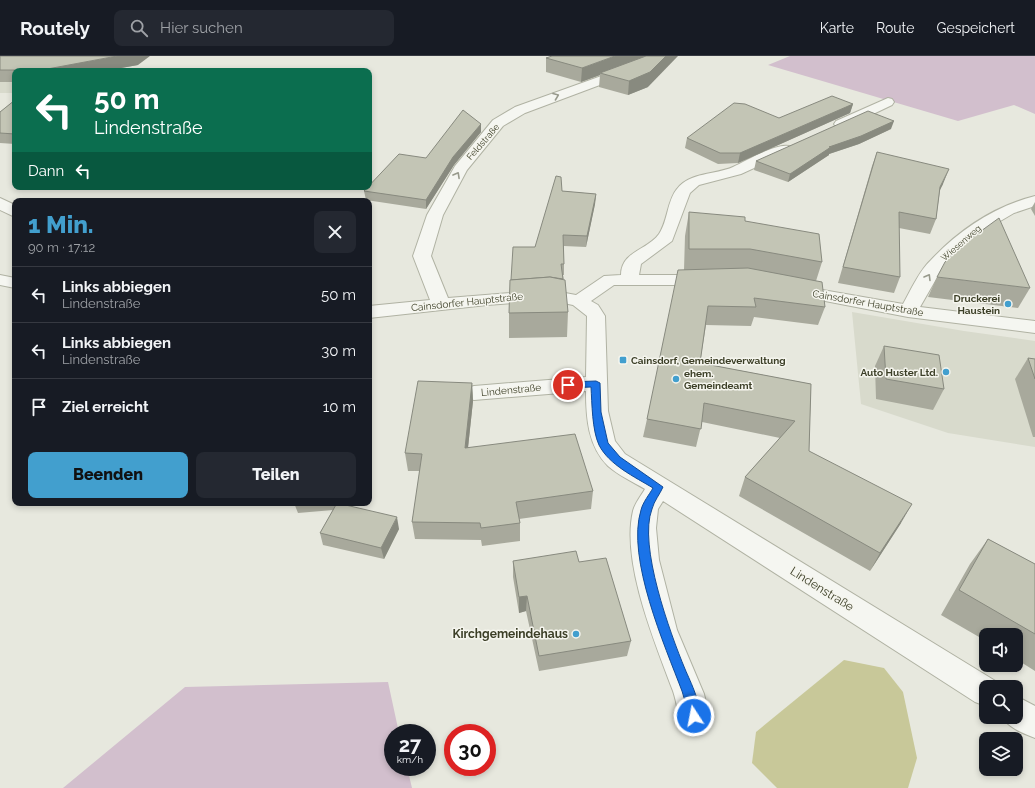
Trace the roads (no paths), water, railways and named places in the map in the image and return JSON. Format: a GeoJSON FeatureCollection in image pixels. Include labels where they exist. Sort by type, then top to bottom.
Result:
{"type":"FeatureCollection","features":[{"type":"Feature","properties":{"kind":"street","name":"Feldstraße"},"geometry":{"type":"LineString","coordinates":[[441,304],[422,256],[438,209],[460,169],[498,123],[520,110],[659,57]]}},
{"type":"Feature","properties":{"kind":"street"},"geometry":{"type":"LineString","coordinates":[[830,128],[888,102]]}},
{"type":"Feature","properties":{"kind":"street"},"geometry":{"type":"LineString","coordinates":[[630,280],[630,268],[634,261],[666,237],[683,191],[694,182],[736,171],[794,145]]}},
{"type":"Feature","properties":{"kind":"street","name":"Wiesenweg"},"geometry":{"type":"LineString","coordinates":[[908,311],[936,264],[979,227],[1008,210],[1035,201]]}},
{"type":"Feature","properties":{"kind":"street"},"geometry":{"type":"LineString","coordinates":[[0,203],[12,210]]}},
{"type":"Feature","properties":{"kind":"street"},"geometry":{"type":"LineString","coordinates":[[0,280],[12,282]]}},
{"type":"Feature","properties":{"kind":"street"},"geometry":{"type":"LineString","coordinates":[[579,301],[610,280],[721,280]]}},
{"type":"Feature","properties":{"kind":"street","name":"Cainsdorfer Hauptstraße"},"geometry":{"type":"LineString","coordinates":[[775,286],[908,311],[1035,327]]}},
{"type":"Feature","properties":{"kind":"street","name":"Cainsdorfer Hauptstraße"},"geometry":{"type":"LineString","coordinates":[[372,312],[441,304],[550,295],[579,301]]}},
{"type":"Feature","properties":{"kind":"street","name":"Lindenstraße"},"geometry":{"type":"LineString","coordinates":[[579,301],[591,309],[596,316],[597,412],[604,444],[617,460],[979,688]]}},
{"type":"Feature","properties":{"kind":"street","name":"Lindenstraße"},"geometry":{"type":"LineString","coordinates":[[474,393],[596,383]]}},
{"type":"Feature","properties":{"kind":"street"},"geometry":{"type":"LineString","coordinates":[[658,487],[646,509],[643,528],[646,560],[663,630],[689,694],[694,716]]}},
{"type":"Feature","properties":{"kind":"street"},"geometry":{"type":"LineString","coordinates":[[1023,715],[1035,723]]}},
{"type":"Feature","properties":{"kind":"place","name":"Druckerei Haustein"},"geometry":{"type":"Point","coordinates":[1008,304]}},
{"type":"Feature","properties":{"kind":"place","name":"Cainsdorf, Gemeindeverwaltung"},"geometry":{"type":"Point","coordinates":[623,360]}},
{"type":"Feature","properties":{"kind":"place","name":"Auto Huster Ltd."},"geometry":{"type":"Point","coordinates":[946,372]}},
{"type":"Feature","properties":{"kind":"place","name":"ehem. Gemeindeamt"},"geometry":{"type":"Point","coordinates":[676,379]}},
{"type":"Feature","properties":{"kind":"place","name":"Kirchgemeindehaus"},"geometry":{"type":"Point","coordinates":[576,634]}}]}
